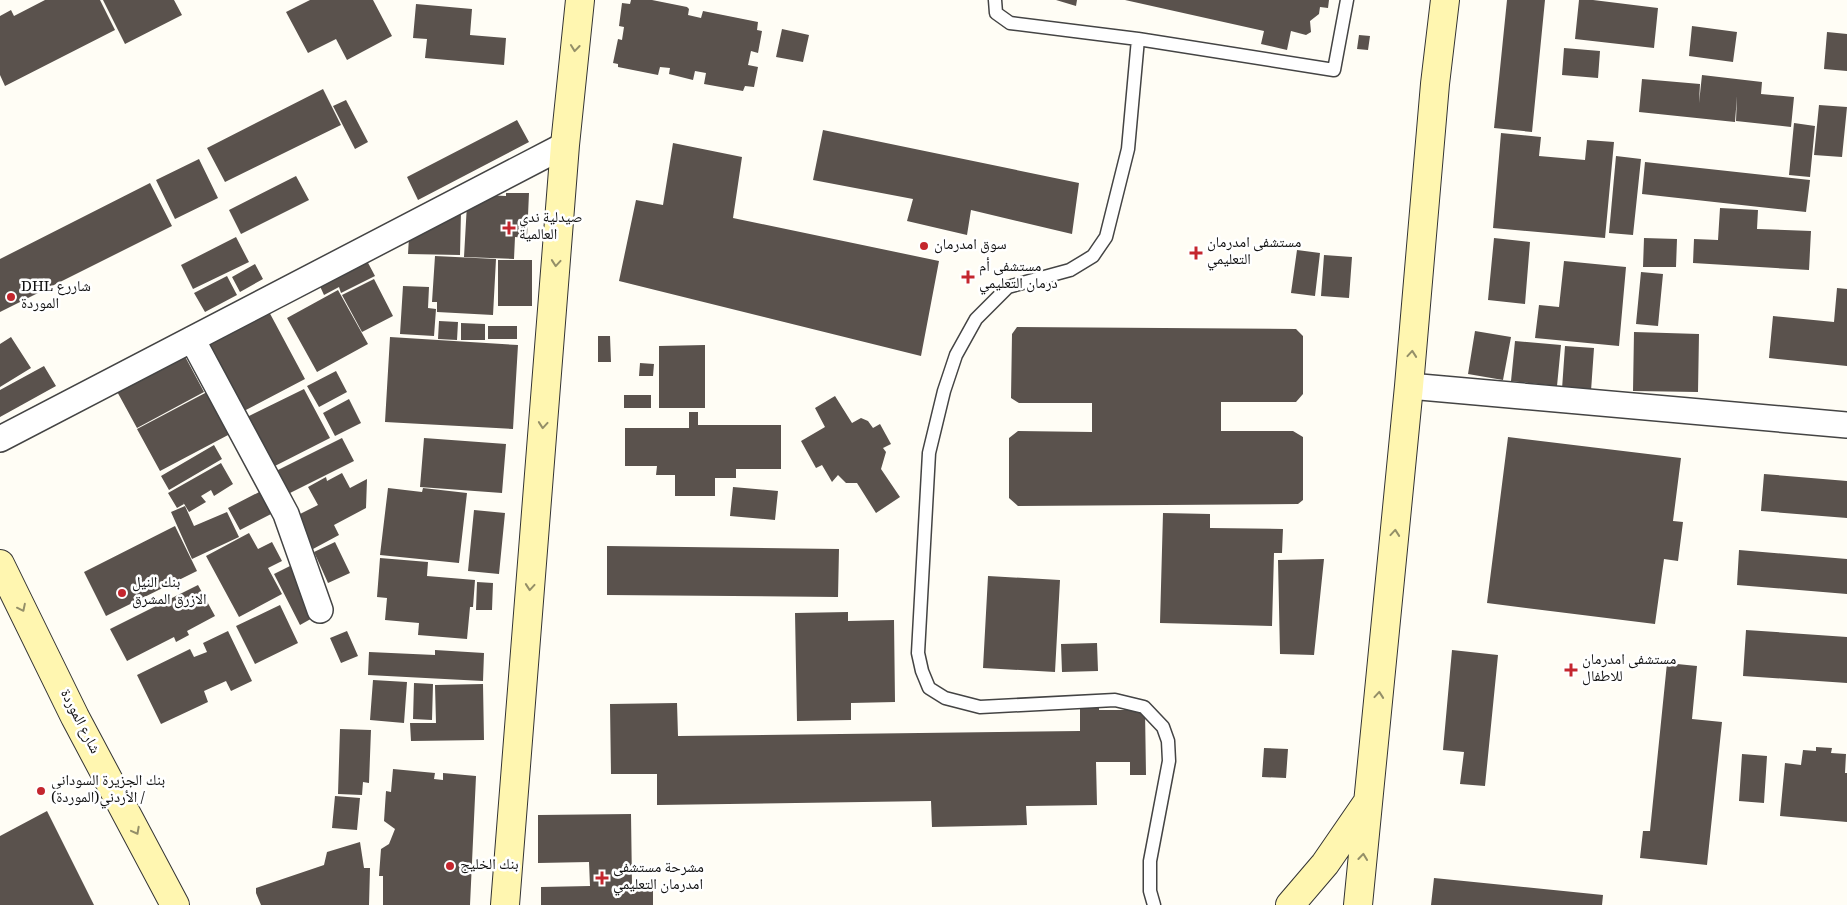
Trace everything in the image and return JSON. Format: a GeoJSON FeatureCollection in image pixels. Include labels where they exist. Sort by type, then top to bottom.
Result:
{"type":"FeatureCollection","features":[{"type":"Feature","properties":{"kind":"street"},"geometry":{"type":"LineString","coordinates":[[505,905],[565,145],[580,0]]}},
{"type":"Feature","properties":{"kind":"street"},"geometry":{"type":"LineString","coordinates":[[1358,905],[1409,386],[1435,84],[1445,0]]}},
{"type":"Feature","properties":{"kind":"street"},"geometry":{"type":"LineString","coordinates":[[0,439],[565,145]]}},
{"type":"Feature","properties":{"kind":"street"},"geometry":{"type":"LineString","coordinates":[[192,338],[286,514],[320,610]]}},
{"type":"Feature","properties":{"kind":"street"},"geometry":{"type":"LineString","coordinates":[[1409,386],[1847,425]]}},
{"type":"Feature","properties":{"kind":"street","name":"شارع الموردة"},"geometry":{"type":"LineString","coordinates":[[0,564],[75,717],[175,905]]}},
{"type":"Feature","properties":{"kind":"street"},"geometry":{"type":"LineString","coordinates":[[1290,905],[1325,864],[1369,799]]}},
{"type":"Feature","properties":{"kind":"lane"},"geometry":{"type":"LineString","coordinates":[[995,0],[996,13],[1010,23],[1138,39],[1334,70],[1346,0]]}},
{"type":"Feature","properties":{"kind":"lane"},"geometry":{"type":"LineString","coordinates":[[1138,39],[1128,149],[1106,237],[1093,256],[1070,270],[1008,288],[976,319],[956,355],[944,391],[929,454],[918,653],[922,671],[929,688],[945,698],[980,707],[1115,700],[1144,707],[1163,727],[1168,741],[1169,761],[1150,861],[1150,891],[1154,905]]}},
{"type":"Feature","properties":{"kind":"building"},"geometry":{"type":"Polygon","coordinates":[[[45,0],[100,0],[115,30],[5,86],[0,75],[0,16],[11,10],[14,16],[45,0]]]}},
{"type":"Feature","properties":{"kind":"building"},"geometry":{"type":"Polygon","coordinates":[[[103,0],[174,0],[182,15],[125,44],[103,0]]]}},
{"type":"Feature","properties":{"kind":"building"},"geometry":{"type":"Polygon","coordinates":[[[310,0],[373,0],[392,36],[347,60],[336,39],[308,53],[286,12],[310,0]]]}},
{"type":"Feature","properties":{"kind":"building"},"geometry":{"type":"Polygon","coordinates":[[[631,0],[652,0],[687,7],[689,9],[688,15],[701,18],[703,11],[758,22],[757,30],[762,31],[758,53],[751,51],[748,65],[758,67],[754,87],[745,86],[743,91],[704,84],[706,73],[695,71],[693,80],[669,74],[670,68],[660,67],[658,75],[618,67],[618,64],[613,63],[618,39],[622,40],[624,27],[619,26],[622,3],[630,4],[631,0]]]}},
{"type":"Feature","properties":{"kind":"building"},"geometry":{"type":"Polygon","coordinates":[[[1056,0],[1077,0],[1076,6],[1056,0]]]}},
{"type":"Feature","properties":{"kind":"building"},"geometry":{"type":"Polygon","coordinates":[[[1125,0],[1329,0],[1328,8],[1320,7],[1319,14],[1310,21],[1311,32],[1306,35],[1291,31],[1287,50],[1261,44],[1264,31],[1125,0]]]}},
{"type":"Feature","properties":{"kind":"building"},"geometry":{"type":"Polygon","coordinates":[[[1507,0],[1545,0],[1532,132],[1494,128],[1507,0]]]}},
{"type":"Feature","properties":{"kind":"building"},"geometry":{"type":"Polygon","coordinates":[[[1579,0],[1658,8],[1654,48],[1575,39],[1579,0]]]}},
{"type":"Feature","properties":{"kind":"building"},"geometry":{"type":"Polygon","coordinates":[[[416,4],[472,9],[470,35],[506,38],[504,65],[425,58],[427,39],[413,38],[416,4]]]}},
{"type":"Feature","properties":{"kind":"building"},"geometry":{"type":"Polygon","coordinates":[[[1692,26],[1737,32],[1733,62],[1689,56],[1692,26]]]}},
{"type":"Feature","properties":{"kind":"building"},"geometry":{"type":"Polygon","coordinates":[[[782,29],[809,35],[803,62],[776,57],[782,29]]]}},
{"type":"Feature","properties":{"kind":"building"},"geometry":{"type":"Polygon","coordinates":[[[1827,32],[1847,34],[1847,71],[1824,69],[1827,32]]]}},
{"type":"Feature","properties":{"kind":"building"},"geometry":{"type":"Polygon","coordinates":[[[1359,35],[1370,36],[1368,50],[1357,49],[1359,35]]]}},
{"type":"Feature","properties":{"kind":"building"},"geometry":{"type":"Polygon","coordinates":[[[1564,48],[1600,51],[1598,78],[1562,75],[1564,48]]]}},
{"type":"Feature","properties":{"kind":"building"},"geometry":{"type":"Polygon","coordinates":[[[1702,75],[1762,82],[1761,94],[1794,97],[1791,127],[1736,121],[1737,96],[1735,122],[1639,112],[1642,79],[1700,84],[1699,103],[1702,75]]]}},
{"type":"Feature","properties":{"kind":"building"},"geometry":{"type":"Polygon","coordinates":[[[323,89],[341,125],[225,182],[207,148],[323,89]]]}},
{"type":"Feature","properties":{"kind":"building"},"geometry":{"type":"Polygon","coordinates":[[[346,100],[368,142],[355,149],[333,106],[346,100]]]}},
{"type":"Feature","properties":{"kind":"building"},"geometry":{"type":"Polygon","coordinates":[[[1819,105],[1847,107],[1842,157],[1814,155],[1819,105]]]}},
{"type":"Feature","properties":{"kind":"building"},"geometry":{"type":"Polygon","coordinates":[[[517,120],[529,142],[418,200],[407,177],[517,120]]]}},
{"type":"Feature","properties":{"kind":"building"},"geometry":{"type":"Polygon","coordinates":[[[1794,123],[1815,126],[1810,177],[1789,175],[1794,123]]]}},
{"type":"Feature","properties":{"kind":"building"},"geometry":{"type":"Polygon","coordinates":[[[823,130],[1079,183],[1072,234],[971,210],[967,235],[907,221],[913,199],[813,180],[823,130]]]}},
{"type":"Feature","properties":{"kind":"building"},"geometry":{"type":"Polygon","coordinates":[[[1501,133],[1541,137],[1539,156],[1585,160],[1587,140],[1614,142],[1605,238],[1493,228],[1501,133]]]}},
{"type":"Feature","properties":{"kind":"building"},"geometry":{"type":"Polygon","coordinates":[[[673,143],[742,157],[733,218],[939,261],[921,356],[619,281],[636,200],[663,205],[673,143]]]}},
{"type":"Feature","properties":{"kind":"building"},"geometry":{"type":"Polygon","coordinates":[[[1616,156],[1641,159],[1633,235],[1609,233],[1616,156]]]}},
{"type":"Feature","properties":{"kind":"building"},"geometry":{"type":"Polygon","coordinates":[[[199,159],[218,198],[175,219],[156,180],[199,159]]]}},
{"type":"Feature","properties":{"kind":"building"},"geometry":{"type":"Polygon","coordinates":[[[1645,162],[1810,180],[1806,212],[1642,194],[1645,162]]]}},
{"type":"Feature","properties":{"kind":"building"},"geometry":{"type":"Polygon","coordinates":[[[296,176],[309,200],[241,234],[229,210],[296,176]]]}},
{"type":"Feature","properties":{"kind":"building"},"geometry":{"type":"Polygon","coordinates":[[[150,183],[172,226],[0,312],[0,259],[150,183]]]}},
{"type":"Feature","properties":{"kind":"building"},"geometry":{"type":"Polygon","coordinates":[[[506,193],[529,193],[527,238],[515,237],[514,259],[464,257],[467,204],[482,195],[506,196],[506,193]]]}},
{"type":"Feature","properties":{"kind":"building"},"geometry":{"type":"Polygon","coordinates":[[[1720,208],[1758,210],[1757,229],[1811,231],[1809,270],[1693,263],[1694,239],[1718,240],[1720,208]]]}},
{"type":"Feature","properties":{"kind":"building"},"geometry":{"type":"Polygon","coordinates":[[[461,211],[460,255],[408,254],[409,237],[461,211]]]}},
{"type":"Feature","properties":{"kind":"building"},"geometry":{"type":"Polygon","coordinates":[[[236,237],[249,262],[193,289],[181,265],[236,237]]]}},
{"type":"Feature","properties":{"kind":"building"},"geometry":{"type":"Polygon","coordinates":[[[1494,238],[1530,242],[1525,304],[1488,300],[1494,238]]]}},
{"type":"Feature","properties":{"kind":"building"},"geometry":{"type":"Polygon","coordinates":[[[1644,238],[1677,239],[1676,267],[1643,267],[1644,238]]]}},
{"type":"Feature","properties":{"kind":"building"},"geometry":{"type":"Polygon","coordinates":[[[1297,250],[1320,253],[1315,296],[1291,293],[1297,250]]]}},
{"type":"Feature","properties":{"kind":"building"},"geometry":{"type":"Polygon","coordinates":[[[1324,255],[1352,257],[1349,298],[1321,296],[1324,255]]]}},
{"type":"Feature","properties":{"kind":"building"},"geometry":{"type":"Polygon","coordinates":[[[435,256],[496,259],[493,315],[437,312],[437,302],[432,302],[435,256]]]}},
{"type":"Feature","properties":{"kind":"building"},"geometry":{"type":"Polygon","coordinates":[[[366,259],[375,276],[341,293],[339,287],[324,295],[318,282],[366,259]]]}},
{"type":"Feature","properties":{"kind":"building"},"geometry":{"type":"Polygon","coordinates":[[[498,260],[532,260],[532,306],[498,306],[498,260]]]}},
{"type":"Feature","properties":{"kind":"building"},"geometry":{"type":"Polygon","coordinates":[[[1564,261],[1626,267],[1619,346],[1535,338],[1539,305],[1559,307],[1564,261]]]}},
{"type":"Feature","properties":{"kind":"building"},"geometry":{"type":"Polygon","coordinates":[[[255,264],[263,279],[240,292],[232,277],[255,264]]]}},
{"type":"Feature","properties":{"kind":"building"},"geometry":{"type":"Polygon","coordinates":[[[1641,272],[1663,274],[1658,326],[1636,324],[1641,272]]]}},
{"type":"Feature","properties":{"kind":"building"},"geometry":{"type":"Polygon","coordinates":[[[227,276],[237,295],[205,312],[194,293],[227,276]]]}},
{"type":"Feature","properties":{"kind":"building"},"geometry":{"type":"Polygon","coordinates":[[[374,279],[393,316],[362,332],[342,295],[374,279]]]}},
{"type":"Feature","properties":{"kind":"building"},"geometry":{"type":"Polygon","coordinates":[[[403,286],[429,287],[428,308],[436,309],[434,336],[400,334],[403,286]]]}},
{"type":"Feature","properties":{"kind":"building"},"geometry":{"type":"Polygon","coordinates":[[[1837,288],[1847,289],[1847,366],[1769,358],[1773,316],[1834,322],[1837,288]]]}},
{"type":"Feature","properties":{"kind":"building"},"geometry":{"type":"Polygon","coordinates":[[[338,290],[368,344],[317,372],[287,318],[338,290]]]}},
{"type":"Feature","properties":{"kind":"building"},"geometry":{"type":"Polygon","coordinates":[[[267,308],[305,379],[242,412],[204,341],[267,308]]]}},
{"type":"Feature","properties":{"kind":"building"},"geometry":{"type":"Polygon","coordinates":[[[439,321],[458,322],[457,340],[438,339],[439,321]]]}},
{"type":"Feature","properties":{"kind":"building"},"geometry":{"type":"Polygon","coordinates":[[[461,323],[485,324],[485,340],[461,340],[461,323]]]}},
{"type":"Feature","properties":{"kind":"building"},"geometry":{"type":"Polygon","coordinates":[[[488,326],[517,326],[517,339],[488,339],[488,326]]]}},
{"type":"Feature","properties":{"kind":"building"},"geometry":{"type":"Polygon","coordinates":[[[1017,327],[1296,329],[1303,336],[1303,394],[1296,402],[1221,402],[1221,431],[1293,431],[1303,437],[1303,500],[1298,504],[1018,506],[1009,498],[1009,438],[1018,431],[1092,432],[1092,403],[1019,403],[1011,398],[1012,334],[1017,327]]]}},
{"type":"Feature","properties":{"kind":"building"},"geometry":{"type":"Polygon","coordinates":[[[1475,331],[1511,337],[1503,380],[1468,374],[1475,331]]]}},
{"type":"Feature","properties":{"kind":"building"},"geometry":{"type":"Polygon","coordinates":[[[1634,332],[1699,334],[1698,392],[1633,391],[1634,332]]]}},
{"type":"Feature","properties":{"kind":"building"},"geometry":{"type":"Polygon","coordinates":[[[598,336],[610,336],[611,362],[598,362],[598,336]]]}},
{"type":"Feature","properties":{"kind":"building"},"geometry":{"type":"Polygon","coordinates":[[[11,337],[31,368],[0,387],[0,344],[11,337]]]}},
{"type":"Feature","properties":{"kind":"building"},"geometry":{"type":"Polygon","coordinates":[[[390,337],[518,345],[513,429],[385,422],[390,337]]]}},
{"type":"Feature","properties":{"kind":"building"},"geometry":{"type":"Polygon","coordinates":[[[1515,341],[1561,345],[1557,386],[1511,381],[1515,341]]]}},
{"type":"Feature","properties":{"kind":"building"},"geometry":{"type":"Polygon","coordinates":[[[705,345],[705,408],[659,408],[659,346],[705,345]]]}},
{"type":"Feature","properties":{"kind":"building"},"geometry":{"type":"Polygon","coordinates":[[[1565,346],[1594,348],[1591,391],[1562,389],[1565,346]]]}},
{"type":"Feature","properties":{"kind":"building"},"geometry":{"type":"Polygon","coordinates":[[[181,349],[204,392],[137,428],[114,386],[181,349]]]}},
{"type":"Feature","properties":{"kind":"building"},"geometry":{"type":"Polygon","coordinates":[[[640,363],[654,364],[653,376],[639,376],[640,363]]]}},
{"type":"Feature","properties":{"kind":"building"},"geometry":{"type":"Polygon","coordinates":[[[44,366],[56,386],[0,417],[0,390],[44,366]]]}},
{"type":"Feature","properties":{"kind":"building"},"geometry":{"type":"Polygon","coordinates":[[[336,371],[347,392],[319,407],[307,386],[336,371]]]}},
{"type":"Feature","properties":{"kind":"building"},"geometry":{"type":"Polygon","coordinates":[[[304,389],[330,438],[267,470],[241,420],[304,389]]]}},
{"type":"Feature","properties":{"kind":"building"},"geometry":{"type":"Polygon","coordinates":[[[207,392],[230,434],[160,471],[137,429],[207,392]]]}},
{"type":"Feature","properties":{"kind":"building"},"geometry":{"type":"Polygon","coordinates":[[[624,395],[651,395],[651,408],[624,408],[624,395]]]}},
{"type":"Feature","properties":{"kind":"building"},"geometry":{"type":"Polygon","coordinates":[[[835,396],[852,423],[861,418],[868,421],[873,428],[880,424],[891,444],[883,448],[886,452],[881,469],[900,497],[876,513],[857,483],[846,483],[838,475],[832,482],[822,465],[816,468],[801,441],[825,427],[815,408],[835,396]]]}},
{"type":"Feature","properties":{"kind":"building"},"geometry":{"type":"Polygon","coordinates":[[[349,399],[361,423],[335,436],[323,413],[349,399]]]}},
{"type":"Feature","properties":{"kind":"building"},"geometry":{"type":"Polygon","coordinates":[[[689,412],[698,412],[698,425],[781,425],[781,469],[736,469],[736,478],[715,478],[715,496],[675,496],[675,475],[656,475],[657,466],[625,466],[625,428],[689,428],[689,412]]]}},
{"type":"Feature","properties":{"kind":"building"},"geometry":{"type":"Polygon","coordinates":[[[1508,437],[1681,458],[1673,521],[1683,522],[1678,561],[1664,559],[1655,624],[1487,603],[1508,437]]]}},
{"type":"Feature","properties":{"kind":"building"},"geometry":{"type":"Polygon","coordinates":[[[342,438],[354,461],[286,495],[274,472],[342,438]]]}},
{"type":"Feature","properties":{"kind":"building"},"geometry":{"type":"Polygon","coordinates":[[[424,438],[506,444],[502,493],[420,487],[424,438]]]}},
{"type":"Feature","properties":{"kind":"building"},"geometry":{"type":"Polygon","coordinates":[[[214,445],[222,459],[169,490],[161,476],[214,445]]]}},
{"type":"Feature","properties":{"kind":"building"},"geometry":{"type":"Polygon","coordinates":[[[221,463],[233,484],[214,496],[211,490],[201,496],[206,502],[189,512],[183,502],[184,504],[177,508],[168,493],[221,463]]]}},
{"type":"Feature","properties":{"kind":"building"},"geometry":{"type":"Polygon","coordinates":[[[342,473],[350,488],[367,479],[366,508],[334,525],[339,535],[313,549],[296,516],[318,505],[308,487],[326,477],[327,481],[342,473]]]}},
{"type":"Feature","properties":{"kind":"building"},"geometry":{"type":"Polygon","coordinates":[[[1764,474],[1847,481],[1847,518],[1761,511],[1764,474]]]}},
{"type":"Feature","properties":{"kind":"building"},"geometry":{"type":"Polygon","coordinates":[[[733,487],[778,491],[775,520],[730,516],[733,487]]]}},
{"type":"Feature","properties":{"kind":"building"},"geometry":{"type":"Polygon","coordinates":[[[388,488],[422,492],[423,488],[467,493],[459,563],[380,555],[388,488]]]}},
{"type":"Feature","properties":{"kind":"building"},"geometry":{"type":"Polygon","coordinates":[[[265,489],[277,511],[240,530],[228,508],[265,489]]]}},
{"type":"Feature","properties":{"kind":"building"},"geometry":{"type":"Polygon","coordinates":[[[185,506],[194,526],[227,512],[239,537],[192,559],[171,512],[185,506]]]}},
{"type":"Feature","properties":{"kind":"building"},"geometry":{"type":"Polygon","coordinates":[[[474,510],[505,513],[499,574],[468,571],[474,510]]]}},
{"type":"Feature","properties":{"kind":"building"},"geometry":{"type":"Polygon","coordinates":[[[1163,513],[1210,514],[1210,528],[1283,529],[1282,553],[1274,553],[1272,626],[1160,623],[1163,513]]]}},
{"type":"Feature","properties":{"kind":"building"},"geometry":{"type":"Polygon","coordinates":[[[175,526],[197,571],[106,616],[84,572],[175,526]]]}},
{"type":"Feature","properties":{"kind":"building"},"geometry":{"type":"Polygon","coordinates":[[[249,533],[258,549],[272,542],[282,561],[268,568],[282,594],[239,617],[206,556],[249,533]]]}},
{"type":"Feature","properties":{"kind":"building"},"geometry":{"type":"Polygon","coordinates":[[[335,542],[350,573],[328,583],[314,552],[335,542]]]}},
{"type":"Feature","properties":{"kind":"building"},"geometry":{"type":"Polygon","coordinates":[[[607,546],[839,549],[838,597],[607,595],[607,546]]]}},
{"type":"Feature","properties":{"kind":"building"},"geometry":{"type":"Polygon","coordinates":[[[1739,550],[1847,559],[1847,594],[1737,585],[1739,550]]]}},
{"type":"Feature","properties":{"kind":"building"},"geometry":{"type":"Polygon","coordinates":[[[380,558],[428,562],[427,576],[475,580],[473,607],[470,607],[467,639],[418,635],[419,623],[385,620],[387,598],[377,597],[380,558]]]}},
{"type":"Feature","properties":{"kind":"building"},"geometry":{"type":"Polygon","coordinates":[[[1324,559],[1314,655],[1280,654],[1278,560],[1324,559]]]}},
{"type":"Feature","properties":{"kind":"building"},"geometry":{"type":"Polygon","coordinates":[[[290,566],[316,616],[300,625],[274,574],[290,566]]]}},
{"type":"Feature","properties":{"kind":"building"},"geometry":{"type":"Polygon","coordinates":[[[988,576],[1060,580],[1055,672],[983,668],[988,576]]]}},
{"type":"Feature","properties":{"kind":"building"},"geometry":{"type":"Polygon","coordinates":[[[477,582],[493,583],[492,610],[476,610],[477,582]]]}},
{"type":"Feature","properties":{"kind":"building"},"geometry":{"type":"Polygon","coordinates":[[[198,585],[215,616],[187,631],[189,635],[176,642],[174,637],[127,661],[110,629],[198,585]]]}},
{"type":"Feature","properties":{"kind":"building"},"geometry":{"type":"Polygon","coordinates":[[[280,605],[298,643],[255,664],[236,626],[280,605]]]}},
{"type":"Feature","properties":{"kind":"building"},"geometry":{"type":"Polygon","coordinates":[[[848,612],[848,621],[894,620],[895,702],[851,703],[851,720],[797,721],[795,613],[848,612]]]}},
{"type":"Feature","properties":{"kind":"building"},"geometry":{"type":"Polygon","coordinates":[[[1746,630],[1847,637],[1847,683],[1743,676],[1746,630]]]}},
{"type":"Feature","properties":{"kind":"building"},"geometry":{"type":"Polygon","coordinates":[[[228,631],[252,681],[231,691],[226,681],[204,691],[208,702],[161,724],[137,675],[190,649],[194,657],[207,652],[203,643],[228,631]]]}},
{"type":"Feature","properties":{"kind":"building"},"geometry":{"type":"Polygon","coordinates":[[[347,631],[358,656],[341,663],[330,638],[347,631]]]}},
{"type":"Feature","properties":{"kind":"building"},"geometry":{"type":"Polygon","coordinates":[[[1097,643],[1098,671],[1062,672],[1061,644],[1097,643]]]}},
{"type":"Feature","properties":{"kind":"building"},"geometry":{"type":"Polygon","coordinates":[[[435,650],[484,653],[483,681],[368,675],[369,652],[435,655],[435,650]]]}},
{"type":"Feature","properties":{"kind":"building"},"geometry":{"type":"Polygon","coordinates":[[[1452,650],[1498,655],[1485,786],[1460,784],[1464,752],[1443,750],[1452,650]]]}},
{"type":"Feature","properties":{"kind":"building"},"geometry":{"type":"Polygon","coordinates":[[[1667,663],[1697,666],[1692,719],[1722,722],[1707,865],[1640,858],[1643,831],[1650,831],[1667,663]]]}},
{"type":"Feature","properties":{"kind":"building"},"geometry":{"type":"Polygon","coordinates":[[[373,680],[407,682],[404,723],[370,720],[373,680]]]}},
{"type":"Feature","properties":{"kind":"building"},"geometry":{"type":"Polygon","coordinates":[[[414,683],[433,684],[432,720],[413,719],[414,683]]]}},
{"type":"Feature","properties":{"kind":"building"},"geometry":{"type":"Polygon","coordinates":[[[483,684],[484,740],[411,741],[410,723],[436,723],[435,685],[483,684]]]}},
{"type":"Feature","properties":{"kind":"building"},"geometry":{"type":"Polygon","coordinates":[[[677,703],[678,736],[1080,731],[1080,706],[1099,705],[1099,710],[1145,710],[1146,775],[1130,775],[1130,762],[1096,762],[1097,805],[1026,806],[1027,825],[932,827],[931,801],[657,805],[657,774],[611,774],[610,704],[677,703]]]}},
{"type":"Feature","properties":{"kind":"building"},"geometry":{"type":"Polygon","coordinates":[[[340,729],[371,730],[369,783],[363,782],[362,795],[338,794],[340,729]]]}},
{"type":"Feature","properties":{"kind":"building"},"geometry":{"type":"Polygon","coordinates":[[[1816,747],[1832,748],[1831,753],[1846,754],[1847,822],[1780,816],[1785,763],[1801,765],[1803,750],[1816,751],[1816,747]]]}},
{"type":"Feature","properties":{"kind":"building"},"geometry":{"type":"Polygon","coordinates":[[[1264,748],[1288,749],[1286,778],[1262,777],[1264,748]]]}},
{"type":"Feature","properties":{"kind":"building"},"geometry":{"type":"Polygon","coordinates":[[[1742,754],[1767,756],[1764,803],[1739,801],[1742,754]]]}},
{"type":"Feature","properties":{"kind":"building"},"geometry":{"type":"Polygon","coordinates":[[[393,769],[435,773],[434,779],[443,780],[443,773],[476,776],[470,905],[383,905],[383,876],[379,876],[381,849],[389,844],[395,829],[384,821],[386,791],[391,792],[393,769]]]}},
{"type":"Feature","properties":{"kind":"building"},"geometry":{"type":"Polygon","coordinates":[[[335,796],[360,798],[357,830],[332,828],[335,796]]]}},
{"type":"Feature","properties":{"kind":"building"},"geometry":{"type":"Polygon","coordinates":[[[47,811],[94,905],[0,905],[0,836],[47,811]]]}},
{"type":"Feature","properties":{"kind":"building"},"geometry":{"type":"Polygon","coordinates":[[[631,814],[632,886],[653,885],[653,905],[541,905],[541,887],[590,886],[589,862],[538,863],[538,815],[631,814]]]}},
{"type":"Feature","properties":{"kind":"building"},"geometry":{"type":"Polygon","coordinates":[[[360,842],[364,868],[370,868],[369,905],[261,905],[256,888],[324,865],[327,852],[360,842]]]}},
{"type":"Feature","properties":{"kind":"building"},"geometry":{"type":"Polygon","coordinates":[[[1434,878],[1603,895],[1602,905],[1431,905],[1434,878]]]}},
{"type":"Feature","properties":{"kind":"place","name":"صيدلية ندي العالمية"},"geometry":{"type":"Point","coordinates":[509,228]}},
{"type":"Feature","properties":{"kind":"place","name":"سوق امدرمان"},"geometry":{"type":"Point","coordinates":[924,246]}},
{"type":"Feature","properties":{"kind":"place","name":"مستشفى امدرمان التعليمي"},"geometry":{"type":"Point","coordinates":[1196,253]}},
{"type":"Feature","properties":{"kind":"place","name":"مستشفى أم درمان التعليمي"},"geometry":{"type":"Point","coordinates":[968,277]}},
{"type":"Feature","properties":{"kind":"place","name":"DHL شاررع الموردة"},"geometry":{"type":"Point","coordinates":[11,297]}},
{"type":"Feature","properties":{"kind":"place","name":"بنك النيل الازرق المشرق"},"geometry":{"type":"Point","coordinates":[122,593]}},
{"type":"Feature","properties":{"kind":"place","name":"مستشفى امدرمان للاطفال"},"geometry":{"type":"Point","coordinates":[1571,670]}},
{"type":"Feature","properties":{"kind":"place","name":"بنك الجزيرة السوداني الأردني(الموردة) /"},"geometry":{"type":"Point","coordinates":[41,791]}},
{"type":"Feature","properties":{"kind":"place","name":"بنك الخليج"},"geometry":{"type":"Point","coordinates":[450,866]}},
{"type":"Feature","properties":{"kind":"place","name":"مشرحة مستشفى امدرمان التعليمي"},"geometry":{"type":"Point","coordinates":[602,878]}}]}
